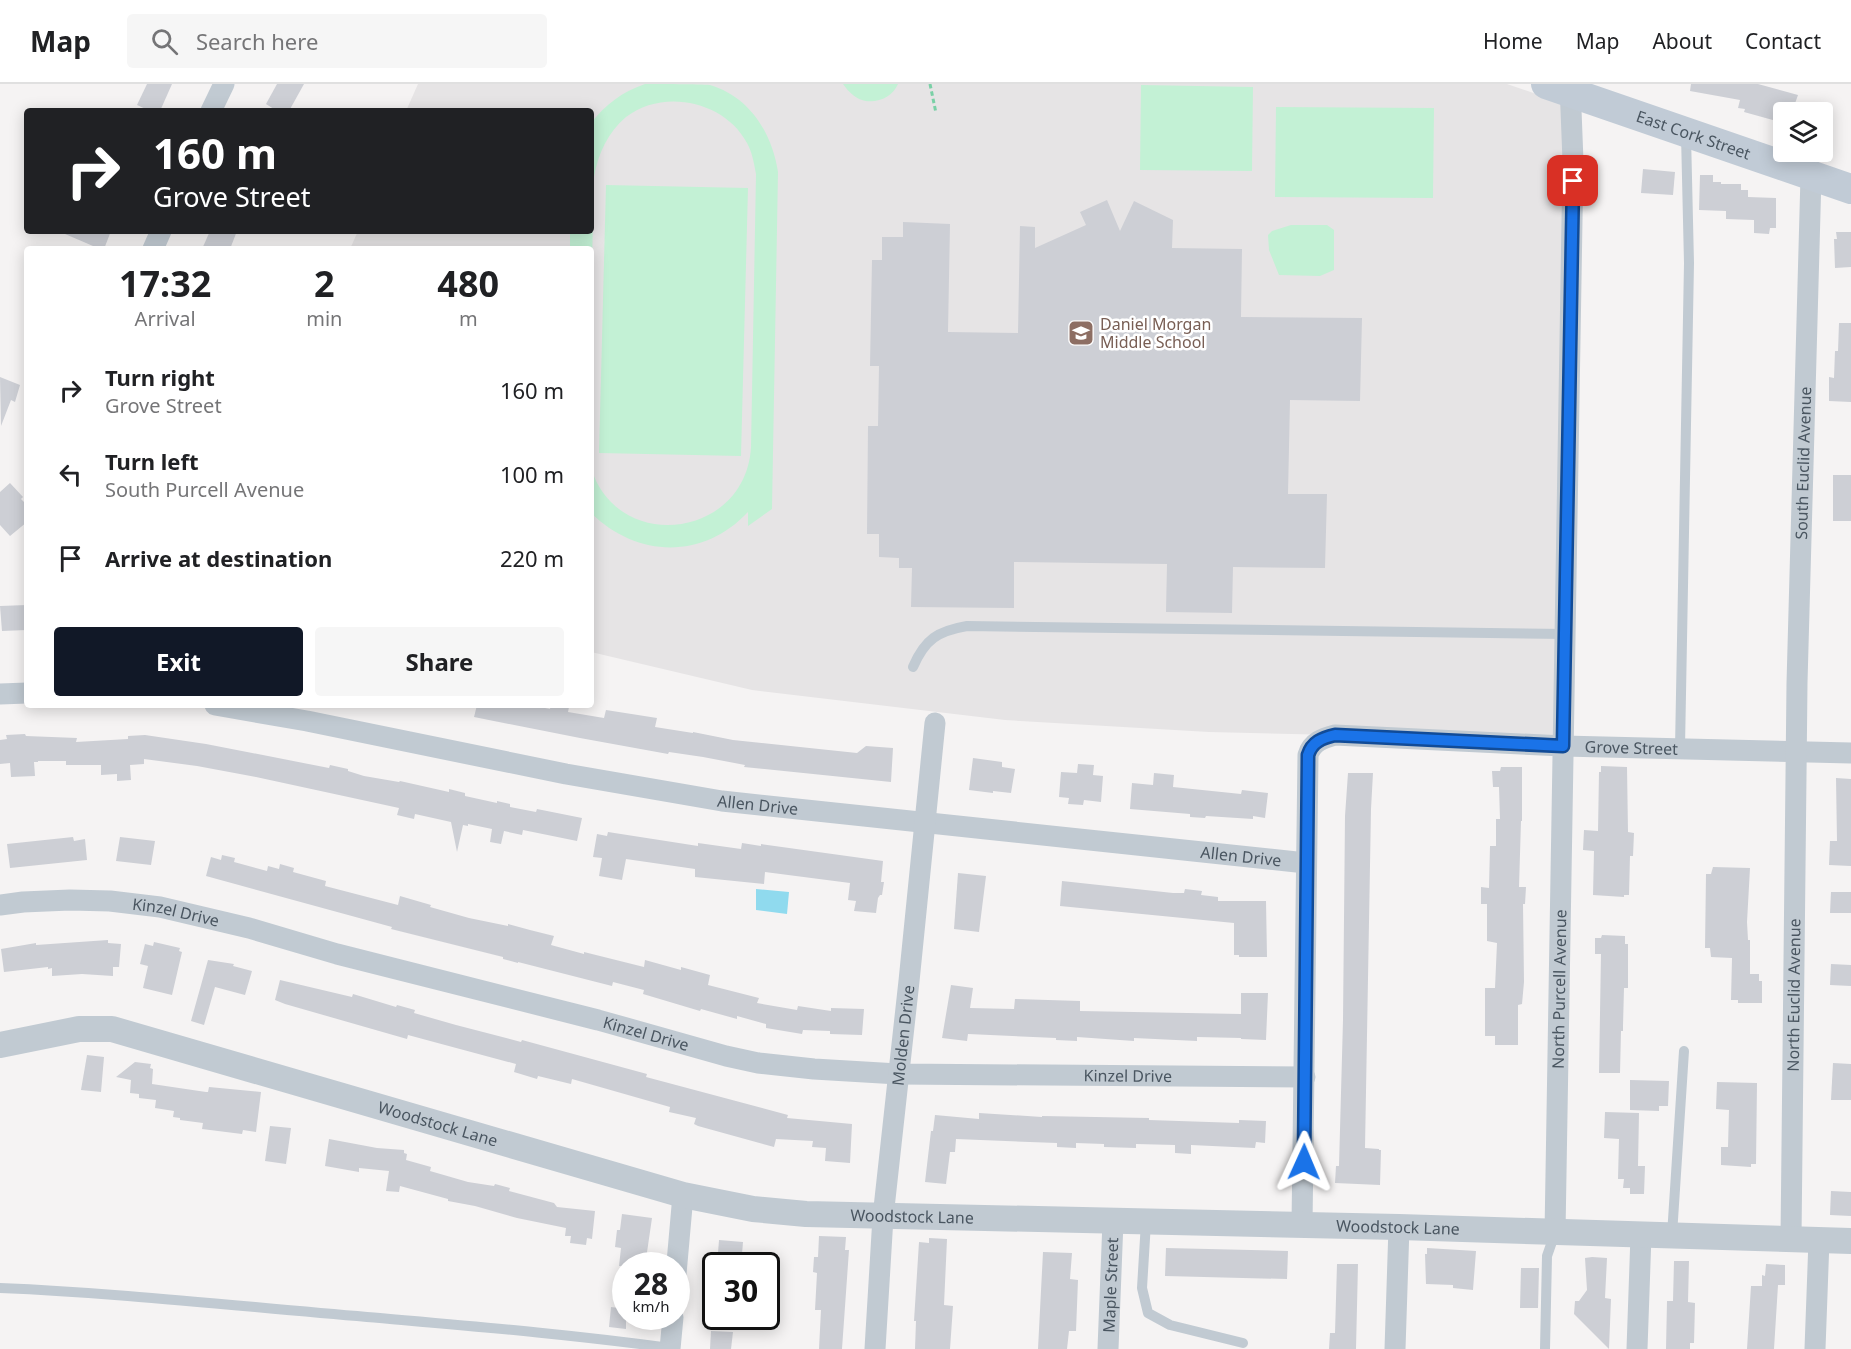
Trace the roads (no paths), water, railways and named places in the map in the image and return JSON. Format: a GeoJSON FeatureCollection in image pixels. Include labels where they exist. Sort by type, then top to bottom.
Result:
{"type":"FeatureCollection","features":[{"type":"Feature","properties":{"kind":"main road","name":"East Cork Street"},"geometry":{"type":"LineString","coordinates":[[1562,87],[1851,189]]}},
{"type":"Feature","properties":{"kind":"street"},"geometry":{"type":"LineString","coordinates":[[212,108],[224,84]]}},
{"type":"Feature","properties":{"kind":"street","name":"North Purcell Avenue"},"geometry":{"type":"LineString","coordinates":[[1555,1233],[1573,161],[1562,87]]}},
{"type":"Feature","properties":{"kind":"street","name":"South Euclid Avenue"},"geometry":{"type":"LineString","coordinates":[[1797,751],[1811,176]]}},
{"type":"Feature","properties":{"kind":"street"},"geometry":{"type":"LineString","coordinates":[[0,694],[24,693]]}},
{"type":"Feature","properties":{"kind":"street","name":"Allen Drive"},"geometry":{"type":"LineString","coordinates":[[231,708],[566,774],[722,801],[1306,863]]}},
{"type":"Feature","properties":{"kind":"street","name":"Molden Drive"},"geometry":{"type":"LineString","coordinates":[[875,1349],[883,1217],[935,723]]}},
{"type":"Feature","properties":{"kind":"street","name":"Grove Street"},"geometry":{"type":"LineString","coordinates":[[1306,863],[1308,755],[1310,749],[1323,738],[1335,735],[1563,746],[1851,753]]}},
{"type":"Feature","properties":{"kind":"street","name":"North Euclid Avenue"},"geometry":{"type":"LineString","coordinates":[[1791,1239],[1797,751]]}},
{"type":"Feature","properties":{"kind":"street"},"geometry":{"type":"LineString","coordinates":[[1302,1225],[1306,863]]}},
{"type":"Feature","properties":{"kind":"street","name":"Kinzel Drive"},"geometry":{"type":"LineString","coordinates":[[0,905],[70,900],[111,901],[160,907],[249,928],[337,954],[758,1063],[898,1074],[1305,1077]]}},
{"type":"Feature","properties":{"kind":"street","name":"Woodstock Lane"},"geometry":{"type":"LineString","coordinates":[[0,1045],[79,1029],[112,1029],[683,1195],[753,1209],[883,1217],[1399,1227],[1851,1241]]}},
{"type":"Feature","properties":{"kind":"street"},"geometry":{"type":"LineString","coordinates":[[678,1252],[683,1195]]}},
{"type":"Feature","properties":{"kind":"street","name":"Maple Street"},"geometry":{"type":"LineString","coordinates":[[1107,1349],[1113,1221]]}},
{"type":"Feature","properties":{"kind":"street"},"geometry":{"type":"LineString","coordinates":[[1395,1349],[1399,1227]]}},
{"type":"Feature","properties":{"kind":"street"},"geometry":{"type":"LineString","coordinates":[[1637,1349],[1641,1235]]}},
{"type":"Feature","properties":{"kind":"street"},"geometry":{"type":"LineString","coordinates":[[1815,1349],[1819,1240]]}},
{"type":"Feature","properties":{"kind":"street"},"geometry":{"type":"LineString","coordinates":[[670,1348],[672,1330]]}},
{"type":"Feature","properties":{"kind":"lane"},"geometry":{"type":"LineString","coordinates":[[1680,748],[1689,263],[1686,132]]}},
{"type":"Feature","properties":{"kind":"lane"},"geometry":{"type":"LineString","coordinates":[[913,667],[928,642],[952,628],[967,626],[1566,634]]}},
{"type":"Feature","properties":{"kind":"lane"},"geometry":{"type":"LineString","coordinates":[[1672,1235],[1684,1051]]}},
{"type":"Feature","properties":{"kind":"lane"},"geometry":{"type":"LineString","coordinates":[[1146,1222],[1142,1288],[1148,1312],[1170,1325],[1243,1343]]}},
{"type":"Feature","properties":{"kind":"lane"},"geometry":{"type":"LineString","coordinates":[[1545,1349],[1547,1256],[1555,1233]]}},
{"type":"Feature","properties":{"kind":"lane"},"geometry":{"type":"LineString","coordinates":[[0,1288],[204,1302],[503,1328],[588,1336],[670,1348]]}},
{"type":"Feature","properties":{"kind":"water"},"geometry":{"type":"Polygon","coordinates":[[[756,889],[789,892],[787,914],[756,910],[756,889]]]}},
{"type":"Feature","properties":{"kind":"place","name":"Daniel Morgan Middle School"},"geometry":{"type":"Point","coordinates":[1081,333]}}]}
